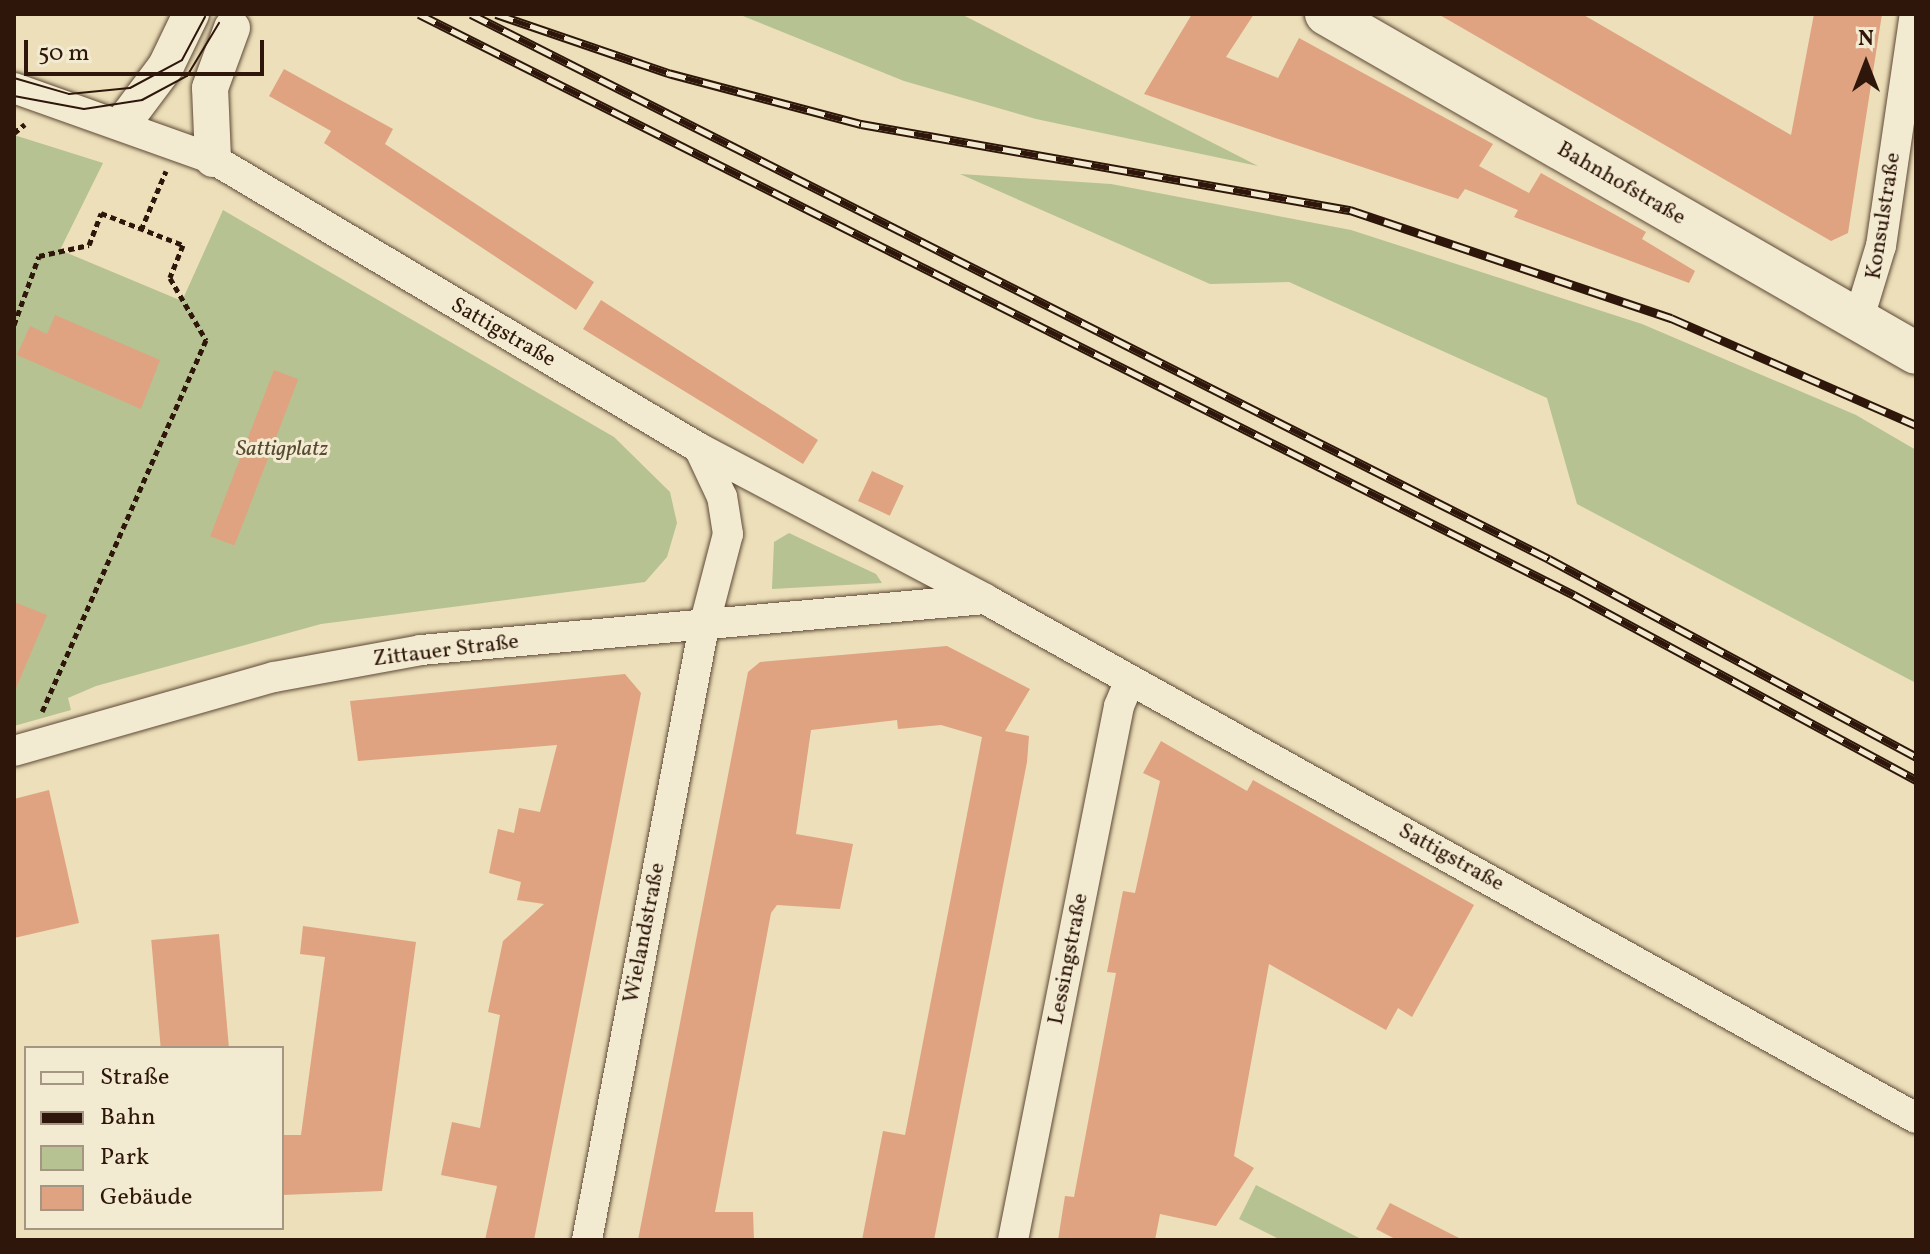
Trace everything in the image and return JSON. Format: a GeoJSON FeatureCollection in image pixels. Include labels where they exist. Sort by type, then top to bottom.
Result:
{"type":"FeatureCollection","features":[{"type":"Feature","properties":{"kind":"main road","name":"Bahnhofstraße"},"geometry":{"type":"LineString","coordinates":[[1326,14],[1916,353]]}},
{"type":"Feature","properties":{"kind":"street"},"geometry":{"type":"LineString","coordinates":[[124,122],[166,66],[191,14]]}},
{"type":"Feature","properties":{"kind":"street","name":"Konsulstraße"},"geometry":{"type":"LineString","coordinates":[[1858,321],[1881,246],[1915,14]]}},
{"type":"Feature","properties":{"kind":"street"},"geometry":{"type":"LineString","coordinates":[[213,159],[210,88],[232,28]]}},
{"type":"Feature","properties":{"kind":"street","name":"Sattigstraße"},"geometry":{"type":"LineString","coordinates":[[14,88],[124,122],[213,159],[699,448],[985,599],[1916,1118]]}},
{"type":"Feature","properties":{"kind":"street"},"geometry":{"type":"LineString","coordinates":[[699,448],[722,497],[728,534],[704,626],[985,599]]}},
{"type":"Feature","properties":{"kind":"street","name":"Zittauer Straße"},"geometry":{"type":"LineString","coordinates":[[14,751],[274,677],[348,663],[421,650],[704,626]]}},
{"type":"Feature","properties":{"kind":"street","name":"Wielandstraße"},"geometry":{"type":"LineString","coordinates":[[587,1240],[704,626]]}},
{"type":"Feature","properties":{"kind":"street","name":"Lessingstraße"},"geometry":{"type":"LineString","coordinates":[[1013,1240],[1119,706],[1130,680]]}},
{"type":"Feature","properties":{"kind":"path"},"geometry":{"type":"LineString","coordinates":[[141,230],[163,179]]}},
{"type":"Feature","properties":{"kind":"path"},"geometry":{"type":"LineString","coordinates":[[14,325],[39,256],[89,245],[101,213],[183,245],[170,278],[206,340],[42,712]]}},
{"type":"Feature","properties":{"kind":"green space"},"geometry":{"type":"Polygon","coordinates":[[[738,14],[961,14],[1258,166],[1036,119],[904,81],[738,14]]]}},
{"type":"Feature","properties":{"kind":"green space","name":"Sattigplatz"},"geometry":{"type":"Polygon","coordinates":[[[14,135],[103,163],[60,250],[182,301],[223,210],[614,437],[670,492],[677,523],[667,557],[645,582],[321,624],[96,686],[68,698],[71,710],[14,726],[14,135]]]}},
{"type":"Feature","properties":{"kind":"green space"},"geometry":{"type":"Polygon","coordinates":[[[960,174],[1111,184],[1351,230],[1642,324],[1856,415],[1916,450],[1916,683],[1577,504],[1547,398],[1289,282],[1210,284],[960,174]]]}},
{"type":"Feature","properties":{"kind":"green space"},"geometry":{"type":"Polygon","coordinates":[[[789,533],[876,574],[882,583],[772,589],[774,542],[789,533]]]}},
{"type":"Feature","properties":{"kind":"green space"},"geometry":{"type":"Polygon","coordinates":[[[1256,1185],[1363,1240],[1281,1240],[1239,1219],[1256,1185]]]}},
{"type":"Feature","properties":{"kind":"building"},"geometry":{"type":"Polygon","coordinates":[[[1192,14],[1254,14],[1226,57],[1278,78],[1299,38],[1493,144],[1479,166],[1529,193],[1541,173],[1646,232],[1642,239],[1695,271],[1689,283],[1514,217],[1518,210],[1465,189],[1458,199],[1144,94],[1192,14]]]}},
{"type":"Feature","properties":{"kind":"building"},"geometry":{"type":"Polygon","coordinates":[[[1438,14],[1582,14],[1791,135],[1814,14],[1882,14],[1848,233],[1831,241],[1438,14]]]}},
{"type":"Feature","properties":{"kind":"building"},"geometry":{"type":"Polygon","coordinates":[[[284,69],[393,129],[385,144],[594,282],[576,310],[324,143],[331,131],[269,96],[284,69]]]}},
{"type":"Feature","properties":{"kind":"building"},"geometry":{"type":"Polygon","coordinates":[[[601,300],[818,440],[803,464],[583,329],[601,300]]]}},
{"type":"Feature","properties":{"kind":"building"},"geometry":{"type":"Polygon","coordinates":[[[55,315],[160,360],[141,409],[17,355],[30,326],[47,334],[55,315]]]}},
{"type":"Feature","properties":{"kind":"building"},"geometry":{"type":"Polygon","coordinates":[[[274,370],[298,379],[234,545],[210,536],[274,370]]]}},
{"type":"Feature","properties":{"kind":"building"},"geometry":{"type":"Polygon","coordinates":[[[872,471],[904,486],[890,516],[858,501],[872,471]]]}},
{"type":"Feature","properties":{"kind":"building"},"geometry":{"type":"Polygon","coordinates":[[[14,602],[47,615],[14,693],[14,602]]]}},
{"type":"Feature","properties":{"kind":"building"},"geometry":{"type":"Polygon","coordinates":[[[947,646],[1030,689],[1005,731],[1029,736],[1027,762],[934,1240],[862,1240],[883,1131],[905,1135],[982,737],[941,725],[898,729],[897,720],[811,730],[796,834],[853,844],[840,909],[777,905],[771,913],[715,1212],[753,1212],[754,1240],[638,1240],[748,672],[760,662],[947,646]]]}},
{"type":"Feature","properties":{"kind":"building"},"geometry":{"type":"Polygon","coordinates":[[[625,674],[641,693],[534,1240],[485,1240],[497,1186],[441,1175],[452,1122],[480,1128],[500,1015],[488,1012],[503,941],[544,904],[517,900],[521,882],[489,873],[498,829],[514,833],[519,808],[540,812],[557,745],[358,761],[350,701],[625,674]]]}},
{"type":"Feature","properties":{"kind":"building"},"geometry":{"type":"Polygon","coordinates":[[[1161,741],[1247,791],[1253,780],[1474,905],[1412,1017],[1398,1008],[1386,1030],[1269,964],[1234,1156],[1254,1168],[1216,1226],[1160,1214],[1155,1240],[1058,1240],[1065,1196],[1074,1197],[1116,973],[1107,972],[1123,891],[1135,893],[1160,781],[1143,773],[1161,741]]]}},
{"type":"Feature","properties":{"kind":"building"},"geometry":{"type":"Polygon","coordinates":[[[49,790],[79,923],[14,938],[14,799],[49,790]]]}},
{"type":"Feature","properties":{"kind":"building"},"geometry":{"type":"Polygon","coordinates":[[[303,926],[416,942],[382,1191],[284,1195],[284,1135],[301,1135],[325,957],[300,954],[303,926]]]}},
{"type":"Feature","properties":{"kind":"building"},"geometry":{"type":"Polygon","coordinates":[[[219,934],[229,1046],[161,1046],[151,940],[219,934]]]}},
{"type":"Feature","properties":{"kind":"building"},"geometry":{"type":"Polygon","coordinates":[[[1390,1203],[1463,1240],[1397,1240],[1376,1229],[1390,1203]]]}},
{"type":"Feature","properties":{"kind":"tram line"},"geometry":{"type":"LineString","coordinates":[[14,78],[69,94],[130,88],[182,60],[205,17]]}},
{"type":"Feature","properties":{"kind":"tram line"},"geometry":{"type":"LineString","coordinates":[[14,96],[84,109],[142,100],[187,76],[219,23]]}},
{"type":"Feature","properties":{"kind":"railway"},"geometry":{"type":"LineString","coordinates":[[419,14],[1574,595],[1916,780]]}},
{"type":"Feature","properties":{"kind":"railway"},"geometry":{"type":"LineString","coordinates":[[471,14],[1549,559],[1916,757]]}},
{"type":"Feature","properties":{"kind":"railway"},"geometry":{"type":"LineString","coordinates":[[496,14],[668,73],[861,124],[1350,210],[1671,318],[1916,425]]}}]}
